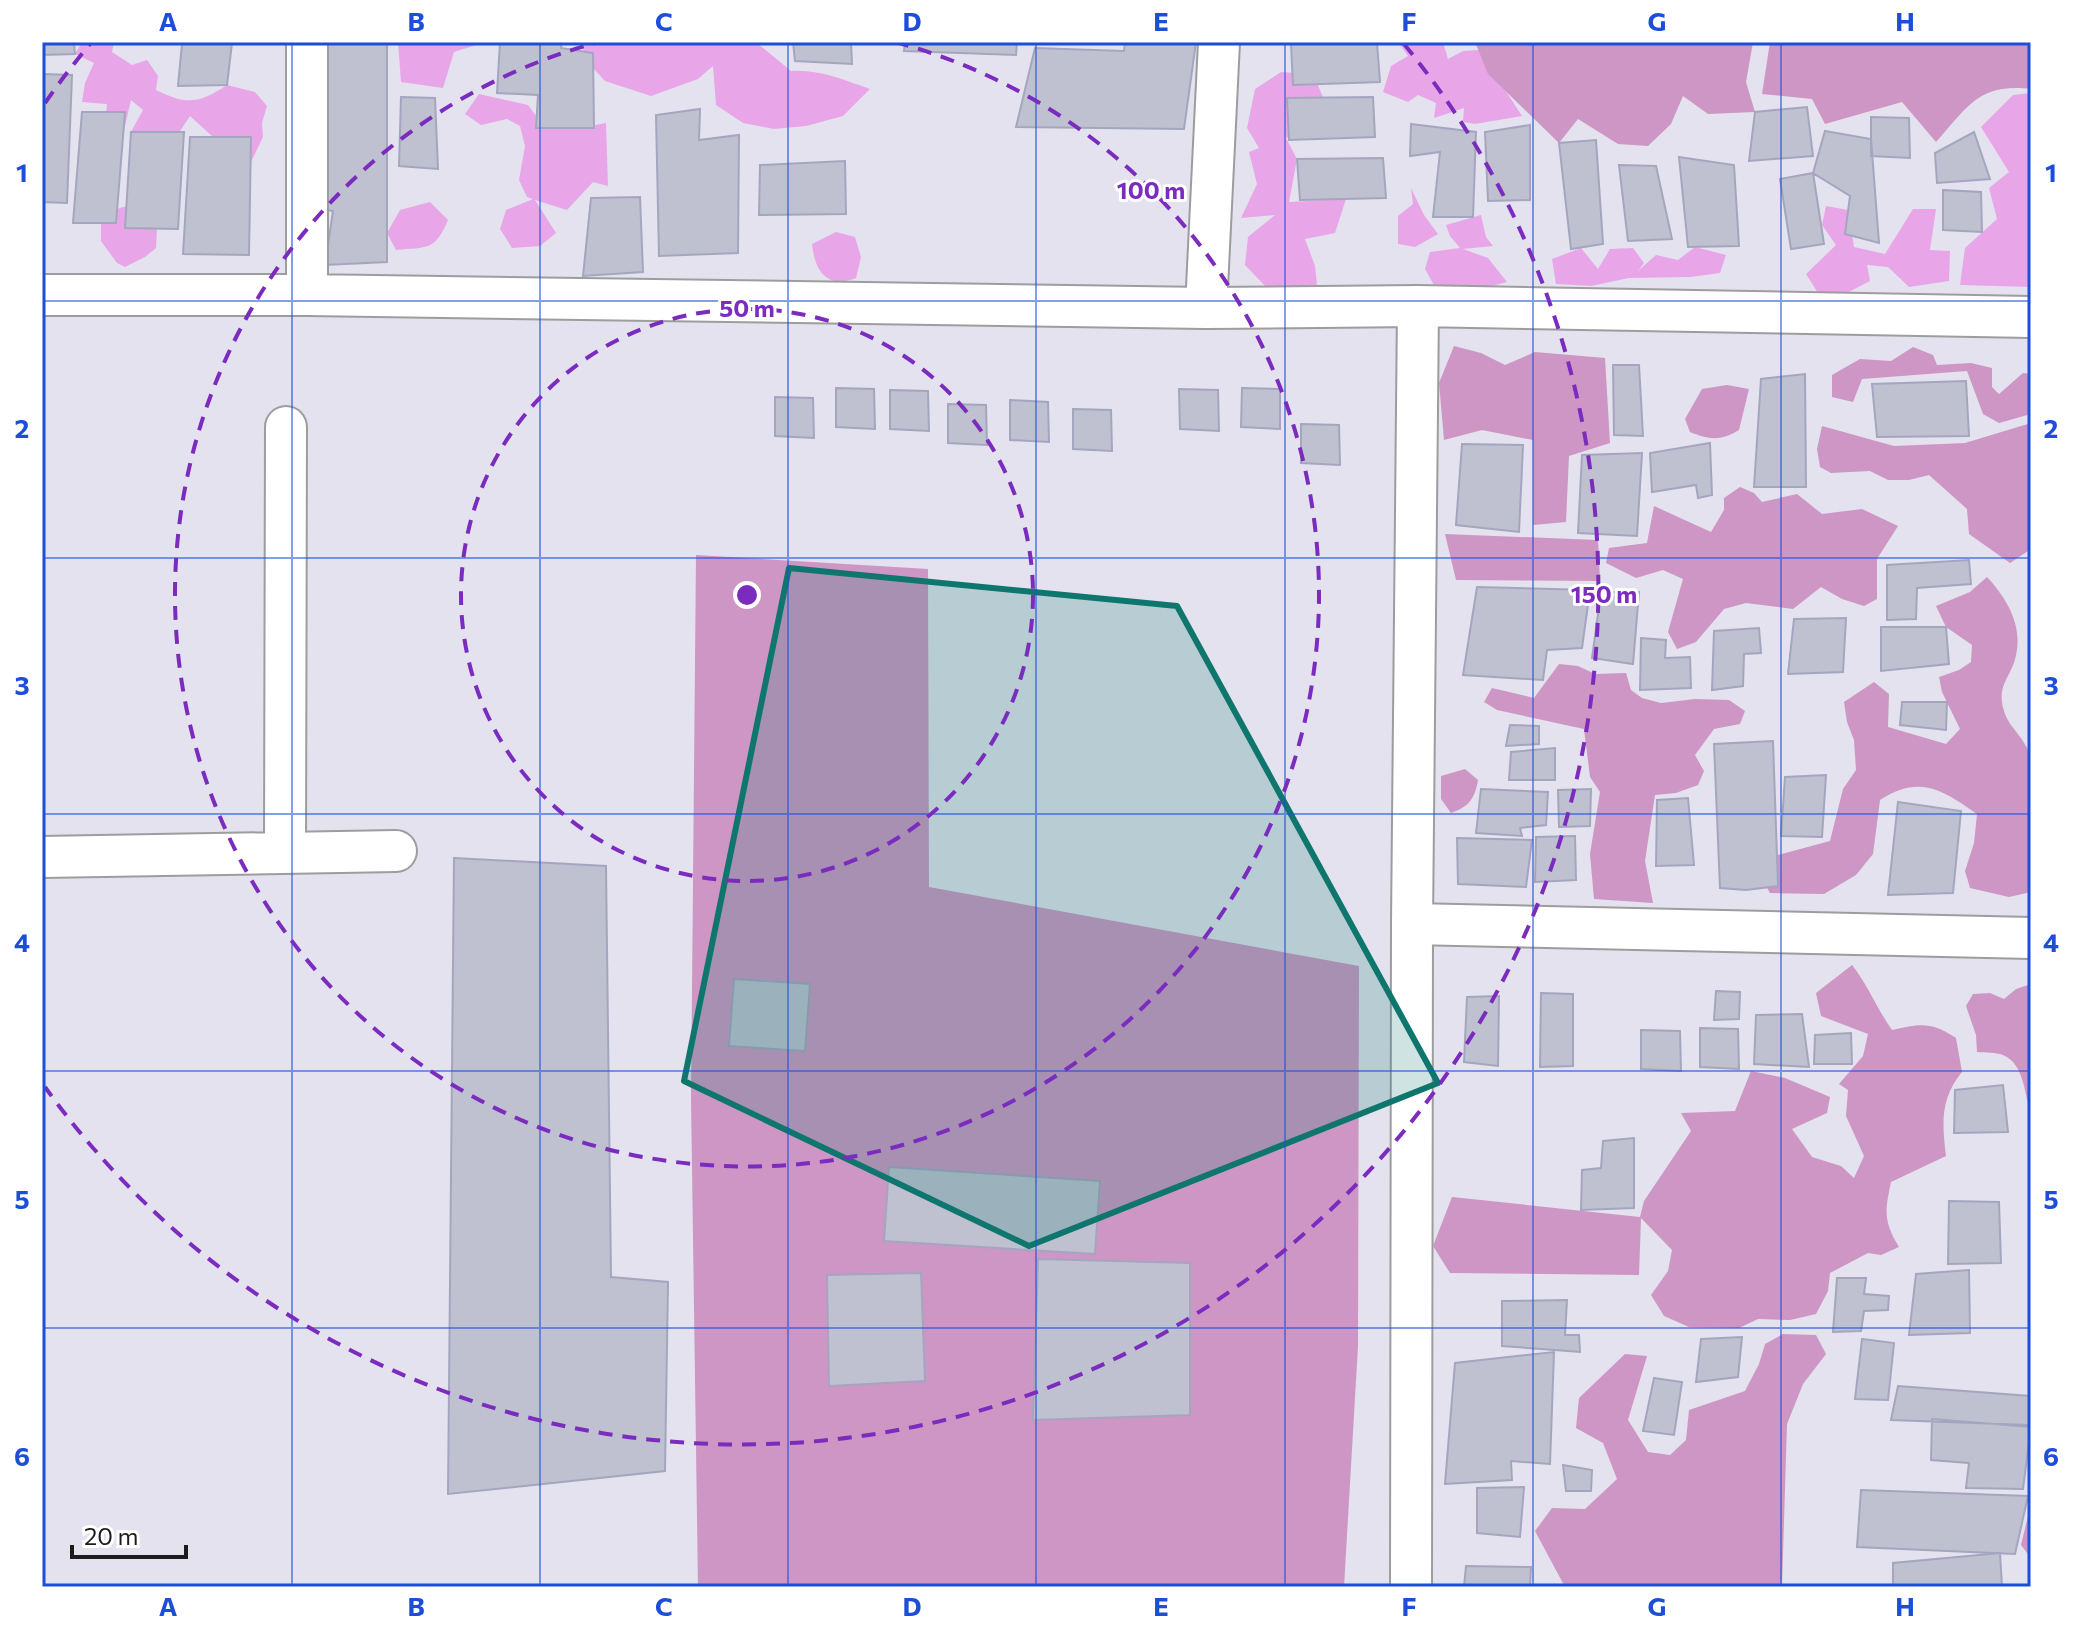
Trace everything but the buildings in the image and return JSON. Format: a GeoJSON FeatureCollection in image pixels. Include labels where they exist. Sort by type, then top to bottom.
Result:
{"type":"FeatureCollection","features":[{"type":"Feature","properties":{"kind":"street"},"geometry":{"type":"LineString","coordinates":[[307,42],[307,295]]}},
{"type":"Feature","properties":{"kind":"street"},"geometry":{"type":"LineString","coordinates":[[1206,308],[1219,42]]}},
{"type":"Feature","properties":{"kind":"street"},"geometry":{"type":"LineString","coordinates":[[42,295],[307,295],[1206,308],[1418,306],[2031,317]]}},
{"type":"Feature","properties":{"kind":"street"},"geometry":{"type":"LineString","coordinates":[[1411,1587],[1412,924],[1418,306]]}},
{"type":"Feature","properties":{"kind":"street"},"geometry":{"type":"LineString","coordinates":[[285,852],[286,427]]}},
{"type":"Feature","properties":{"kind":"street"},"geometry":{"type":"LineString","coordinates":[[42,857],[396,851]]}},
{"type":"Feature","properties":{"kind":"street"},"geometry":{"type":"LineString","coordinates":[[1412,924],[2031,938]]}},
{"type":"Feature","properties":{"kind":"highlighted area"},"geometry":{"type":"Polygon","coordinates":[[[789,568],[1177,606],[1438,1083],[1029,1246],[684,1081],[789,568]]]}},
{"type":"Feature","properties":{"kind":"shaded area"},"geometry":{"type":"Polygon","coordinates":[[[82,42],[114,42],[112,52],[132,65],[147,60],[158,76],[156,90],[176,98],[200,99],[227,85],[255,92],[267,106],[262,123],[263,137],[251,162],[230,181],[212,146],[213,137],[190,116],[172,143],[144,148],[131,132],[143,110],[131,100],[124,130],[105,123],[107,104],[82,102],[85,83],[94,63],[75,54],[82,42]]]}},
{"type":"Feature","properties":{"kind":"shaded area"},"geometry":{"type":"Polygon","coordinates":[[[398,42],[486,42],[454,52],[443,88],[401,82],[398,42]]]}},
{"type":"Feature","properties":{"kind":"shaded area"},"geometry":{"type":"Polygon","coordinates":[[[579,42],[756,42],[791,71],[821,73],[870,89],[843,116],[806,126],[774,129],[743,123],[716,105],[713,66],[698,79],[651,96],[605,81],[593,68],[579,42]]]}},
{"type":"Feature","properties":{"kind":"shaded area"},"geometry":{"type":"Polygon","coordinates":[[[1398,42],[1443,42],[1448,59],[1463,51],[1479,50],[1522,116],[1475,124],[1463,122],[1464,108],[1434,118],[1436,103],[1418,95],[1408,102],[1383,92],[1391,66],[1408,56],[1398,42]]]}},
{"type":"Feature","properties":{"kind":"shaded area"},"geometry":{"type":"Polygon","coordinates":[[[1475,42],[1753,42],[1746,82],[1755,112],[1708,114],[1683,96],[1671,124],[1648,146],[1618,144],[1578,119],[1559,143],[1488,74],[1475,42]]]}},
{"type":"Feature","properties":{"kind":"shaded area"},"geometry":{"type":"Polygon","coordinates":[[[1770,42],[2031,42],[2031,89],[2013,88],[1986,94],[1966,108],[1936,142],[1902,102],[1825,124],[1812,99],[1762,94],[1770,42]]]}},
{"type":"Feature","properties":{"kind":"shaded area"},"geometry":{"type":"Polygon","coordinates":[[[1281,72],[1313,74],[1333,120],[1286,138],[1297,159],[1289,202],[1346,199],[1335,233],[1305,239],[1315,266],[1317,285],[1268,289],[1245,265],[1248,237],[1275,215],[1241,218],[1257,184],[1249,152],[1259,148],[1247,128],[1255,89],[1281,72]]]}},
{"type":"Feature","properties":{"kind":"shaded area"},"geometry":{"type":"Polygon","coordinates":[[[2031,93],[2031,287],[1960,285],[1965,248],[1997,219],[1989,188],[2009,172],[1981,127],[2013,95],[2031,93]]]}},
{"type":"Feature","properties":{"kind":"shaded area"},"geometry":{"type":"Polygon","coordinates":[[[479,94],[528,105],[545,128],[580,128],[606,123],[608,186],[593,182],[567,210],[535,200],[556,233],[540,246],[512,248],[500,229],[506,210],[533,199],[527,197],[519,180],[525,146],[520,126],[507,119],[481,125],[465,114],[479,94]]]}},
{"type":"Feature","properties":{"kind":"shaded area"},"geometry":{"type":"Polygon","coordinates":[[[1411,188],[1424,215],[1438,234],[1415,247],[1398,244],[1398,216],[1413,204],[1411,188]]]}},
{"type":"Feature","properties":{"kind":"shaded area"},"geometry":{"type":"Polygon","coordinates":[[[430,202],[448,220],[439,237],[429,246],[396,250],[387,233],[400,210],[430,202]]]}},
{"type":"Feature","properties":{"kind":"shaded area"},"geometry":{"type":"Polygon","coordinates":[[[127,206],[157,229],[156,248],[125,267],[117,263],[101,241],[101,218],[110,211],[127,206]]]}},
{"type":"Feature","properties":{"kind":"shaded area"},"geometry":{"type":"Polygon","coordinates":[[[1826,206],[1848,210],[1854,247],[1885,254],[1913,209],[1936,209],[1930,250],[1950,251],[1949,281],[1909,287],[1888,267],[1867,265],[1870,281],[1841,296],[1818,293],[1806,274],[1836,245],[1822,225],[1826,206]]]}},
{"type":"Feature","properties":{"kind":"shaded area"},"geometry":{"type":"Polygon","coordinates":[[[1481,215],[1486,237],[1493,246],[1463,249],[1488,258],[1507,282],[1477,290],[1435,287],[1425,269],[1430,252],[1460,248],[1446,225],[1481,215]]]}},
{"type":"Feature","properties":{"kind":"shaded area"},"geometry":{"type":"Polygon","coordinates":[[[836,232],[855,237],[861,257],[856,278],[846,281],[830,279],[824,276],[816,263],[812,244],[836,232]]]}},
{"type":"Feature","properties":{"kind":"shaded area"},"geometry":{"type":"Polygon","coordinates":[[[1695,247],[1726,255],[1720,273],[1691,277],[1629,278],[1591,286],[1556,284],[1552,259],[1581,248],[1598,269],[1610,249],[1633,248],[1644,263],[1638,271],[1656,255],[1678,260],[1695,247]]]}},
{"type":"Feature","properties":{"kind":"shaded area"},"geometry":{"type":"Polygon","coordinates":[[[1454,346],[1481,353],[1505,365],[1535,352],[1605,358],[1610,443],[1569,456],[1566,522],[1533,525],[1533,440],[1482,430],[1444,440],[1439,383],[1454,346]]]}},
{"type":"Feature","properties":{"kind":"shaded area"},"geometry":{"type":"Polygon","coordinates":[[[1913,347],[1933,355],[1937,365],[1971,363],[1992,368],[1992,387],[1999,394],[2023,373],[2031,374],[2031,414],[1999,423],[1983,414],[1967,371],[1862,379],[1853,402],[1832,397],[1832,375],[1860,359],[1891,361],[1913,347]]]}},
{"type":"Feature","properties":{"kind":"shaded area"},"geometry":{"type":"Polygon","coordinates":[[[1727,385],[1749,389],[1739,430],[1715,438],[1690,432],[1685,419],[1702,389],[1727,385]]]}},
{"type":"Feature","properties":{"kind":"shaded area"},"geometry":{"type":"Polygon","coordinates":[[[2031,423],[2031,549],[2010,563],[1969,534],[1967,509],[1929,475],[1909,480],[1888,480],[1870,471],[1831,473],[1820,467],[1817,449],[1822,426],[1894,446],[1965,443],[2031,423]]]}},
{"type":"Feature","properties":{"kind":"shaded area"},"geometry":{"type":"Polygon","coordinates":[[[1740,487],[1754,493],[1762,502],[1797,494],[1822,514],[1862,509],[1898,526],[1877,559],[1877,599],[1864,606],[1842,599],[1821,587],[1793,609],[1746,603],[1724,609],[1696,642],[1677,649],[1668,632],[1683,579],[1663,570],[1636,578],[1606,563],[1609,548],[1647,543],[1654,506],[1711,532],[1724,510],[1724,498],[1740,487]]]}},
{"type":"Feature","properties":{"kind":"shaded area"},"geometry":{"type":"Polygon","coordinates":[[[1445,534],[1598,540],[1600,581],[1456,580],[1445,534]]]}},
{"type":"Feature","properties":{"kind":"shaded area"},"geometry":{"type":"Polygon","coordinates":[[[696,555],[928,569],[929,887],[1359,966],[1358,1346],[1344,1587],[698,1587],[691,1098],[696,555]]]}},
{"type":"Feature","properties":{"kind":"shaded area"},"geometry":{"type":"Polygon","coordinates":[[[1987,577],[2013,616],[2018,639],[2014,663],[2004,685],[2002,703],[2006,717],[2026,746],[2031,760],[2031,892],[2009,897],[1970,888],[1965,871],[1974,843],[1977,814],[1942,792],[1919,787],[1894,792],[1880,800],[1873,854],[1856,875],[1824,894],[1770,893],[1762,879],[1774,856],[1830,841],[1843,789],[1856,770],[1854,740],[1844,702],[1874,682],[1889,694],[1888,727],[1946,744],[1960,729],[1942,692],[1939,677],[1971,662],[1972,645],[1946,627],[1936,606],[1970,592],[1987,577]]]}},
{"type":"Feature","properties":{"kind":"shaded area"},"geometry":{"type":"Polygon","coordinates":[[[1559,664],[1578,666],[1595,674],[1626,673],[1631,690],[1642,698],[1661,703],[1695,699],[1729,700],[1745,711],[1740,724],[1714,729],[1695,755],[1704,771],[1698,785],[1676,793],[1655,795],[1645,861],[1653,903],[1594,899],[1590,854],[1600,792],[1590,777],[1584,729],[1497,710],[1484,702],[1492,688],[1534,698],[1559,664]]]}},
{"type":"Feature","properties":{"kind":"shaded area"},"geometry":{"type":"Polygon","coordinates":[[[1465,769],[1478,780],[1475,792],[1467,805],[1451,813],[1441,799],[1441,776],[1465,769]]]}},
{"type":"Feature","properties":{"kind":"shaded area"},"geometry":{"type":"Polygon","coordinates":[[[1852,965],[1892,1030],[1925,1025],[1956,1038],[1962,1072],[1950,1092],[1944,1112],[1946,1156],[1891,1182],[1887,1216],[1899,1247],[1881,1255],[1868,1253],[1830,1273],[1828,1291],[1816,1314],[1790,1320],[1758,1319],[1739,1328],[1689,1327],[1664,1316],[1651,1295],[1668,1271],[1672,1250],[1641,1218],[1639,1275],[1450,1273],[1433,1246],[1452,1197],[1640,1217],[1644,1201],[1691,1131],[1681,1113],[1735,1111],[1751,1071],[1785,1078],[1830,1097],[1827,1113],[1792,1129],[1812,1157],[1841,1166],[1854,1178],[1864,1156],[1846,1116],[1848,1090],[1839,1084],[1863,1056],[1868,1034],[1821,1016],[1816,993],[1852,965]]]}},
{"type":"Feature","properties":{"kind":"shaded area"},"geometry":{"type":"Polygon","coordinates":[[[2031,984],[2031,1117],[2016,1066],[2003,1055],[1977,1052],[1976,1035],[1966,1006],[1973,994],[1990,993],[2004,999],[2016,989],[2031,984]]]}},
{"type":"Feature","properties":{"kind":"shaded area"},"geometry":{"type":"Polygon","coordinates":[[[1783,1334],[1816,1335],[1826,1354],[1803,1384],[1787,1424],[1782,1587],[1565,1587],[1535,1531],[1552,1508],[1585,1509],[1617,1479],[1603,1443],[1576,1428],[1579,1398],[1625,1354],[1647,1356],[1628,1420],[1648,1452],[1670,1455],[1686,1440],[1689,1410],[1745,1391],[1765,1344],[1783,1334]]]}},
{"type":"Feature","properties":{"kind":"shaded area"},"geometry":{"type":"Polygon","coordinates":[[[2031,1504],[2031,1558],[2021,1545],[2031,1504]]]}}]}
